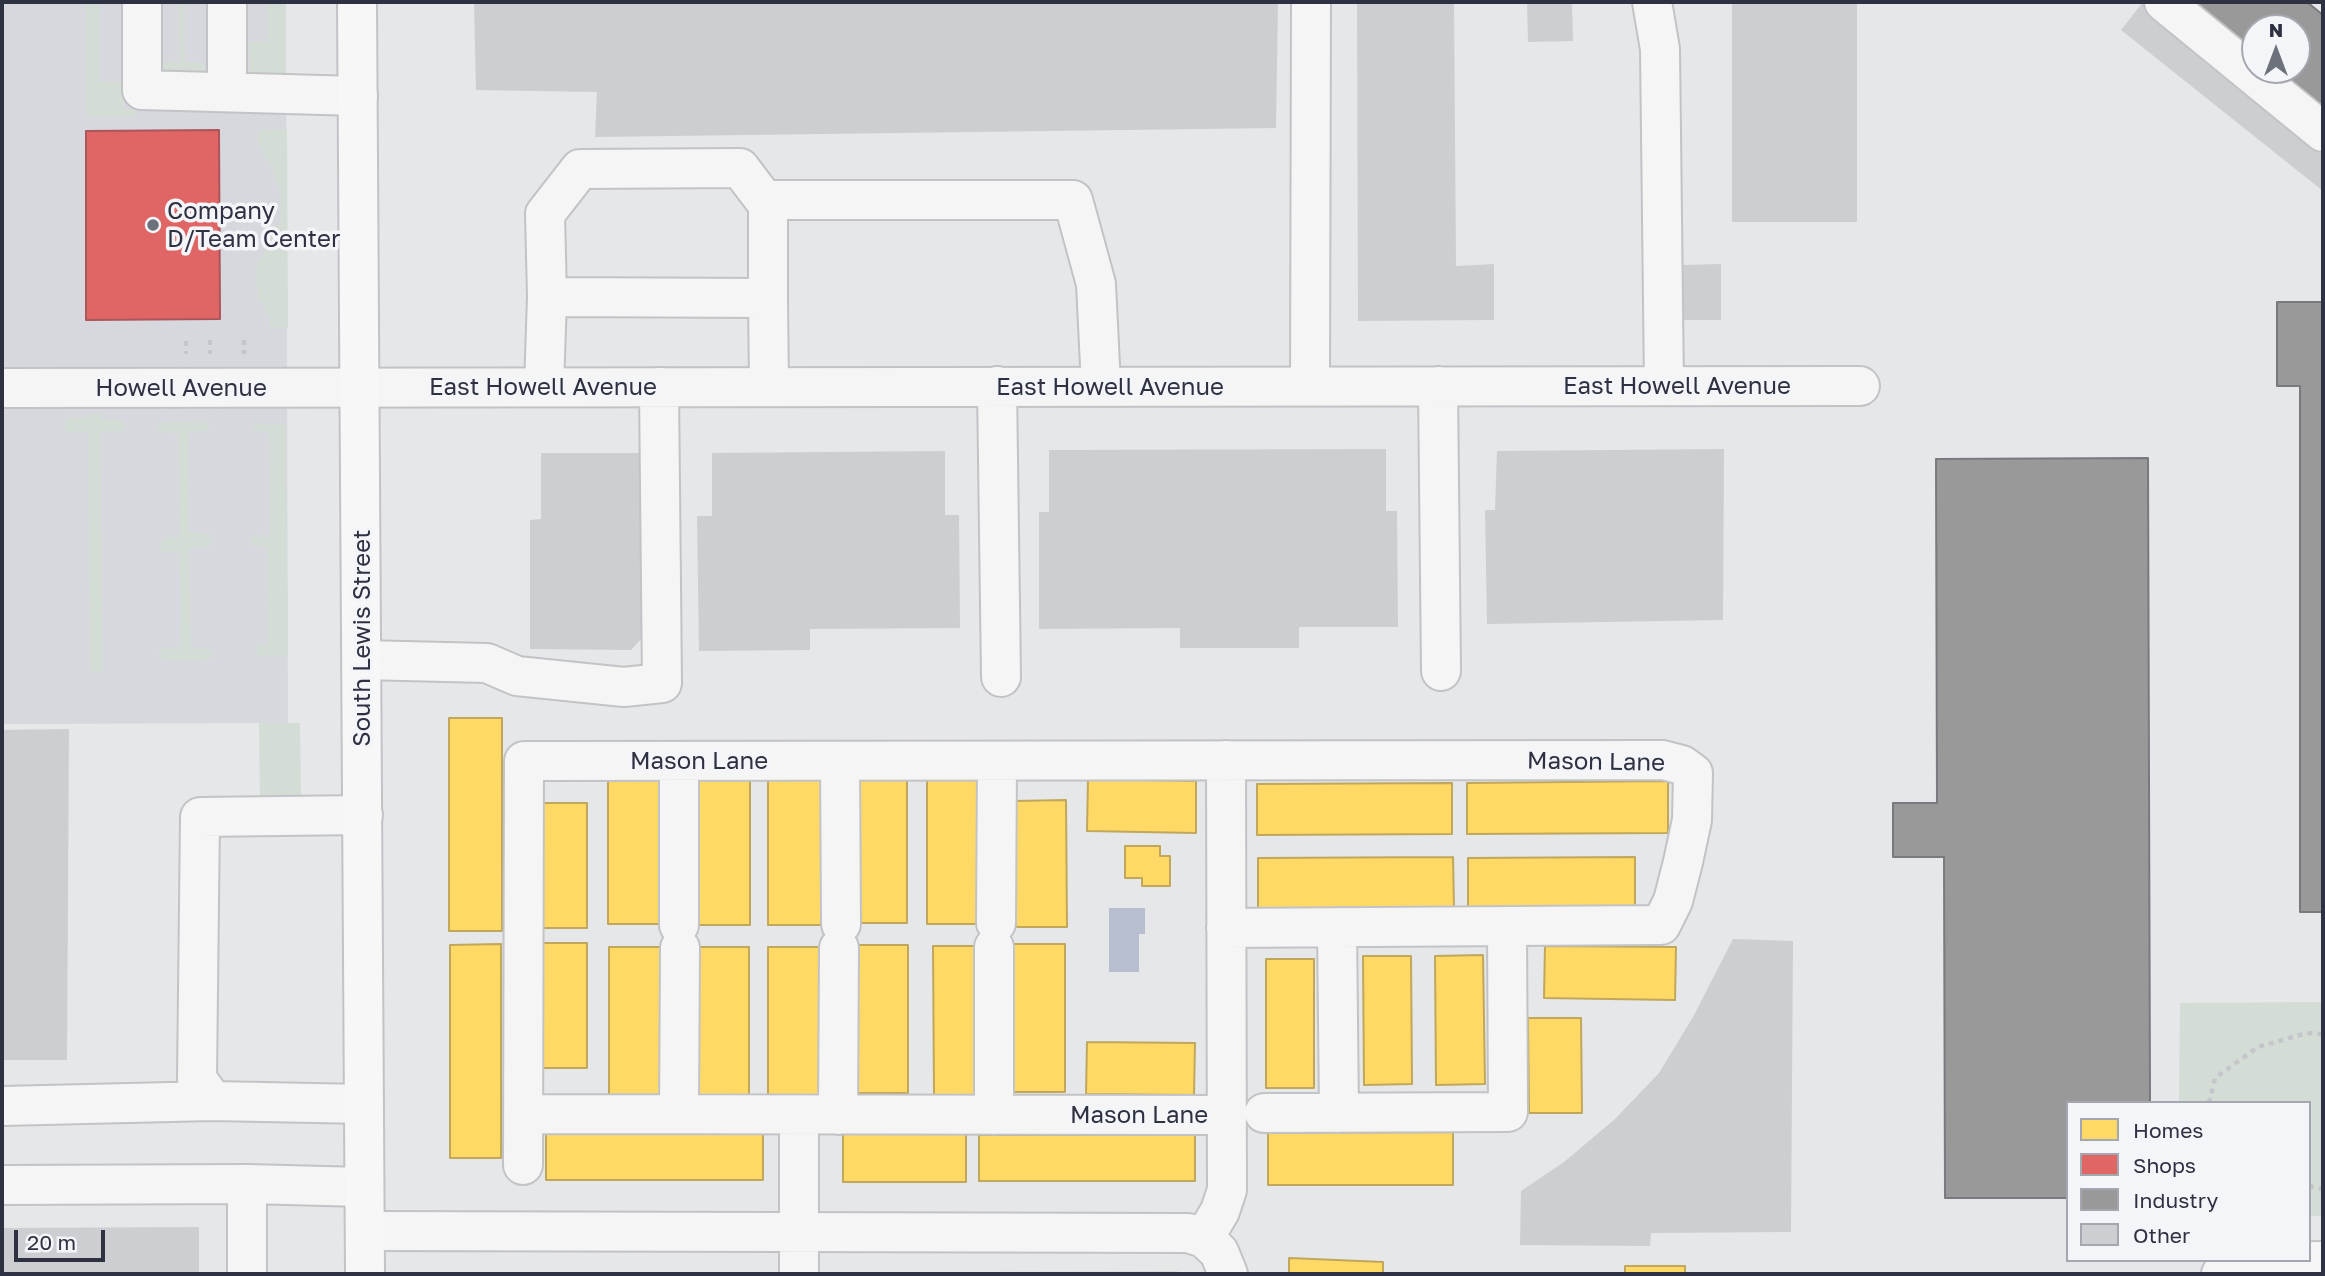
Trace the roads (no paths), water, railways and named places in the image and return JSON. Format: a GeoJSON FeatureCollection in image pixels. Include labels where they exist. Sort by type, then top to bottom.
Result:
{"type":"FeatureCollection","features":[{"type":"Feature","properties":{"kind":"main road","name":"South Lewis Street"},"geometry":{"type":"LineString","coordinates":[[357,2],[365,1274]]}},
{"type":"Feature","properties":{"kind":"street"},"geometry":{"type":"LineString","coordinates":[[142,2],[142,90],[358,96]]}},
{"type":"Feature","properties":{"kind":"street"},"geometry":{"type":"LineString","coordinates":[[227,2],[227,92]]}},
{"type":"Feature","properties":{"kind":"street"},"geometry":{"type":"LineString","coordinates":[[1310,387],[1311,2]]}},
{"type":"Feature","properties":{"kind":"street"},"geometry":{"type":"LineString","coordinates":[[1652,2],[1660,49],[1664,386]]}},
{"type":"Feature","properties":{"kind":"street"},"geometry":{"type":"LineString","coordinates":[[2164,2],[2323,132]]}},
{"type":"Feature","properties":{"kind":"street"},"geometry":{"type":"LineString","coordinates":[[544,387],[547,298],[545,214],[580,169],[740,168],[768,205]]}},
{"type":"Feature","properties":{"kind":"street"},"geometry":{"type":"LineString","coordinates":[[769,387],[768,200],[1073,200],[1096,284],[1101,387]]}},
{"type":"Feature","properties":{"kind":"street"},"geometry":{"type":"LineString","coordinates":[[547,298],[768,298]]}},
{"type":"Feature","properties":{"kind":"street","name":"East Howell Avenue"},"geometry":{"type":"LineString","coordinates":[[361,387],[1860,386]]}},
{"type":"Feature","properties":{"kind":"street","name":"Howell Avenue"},"geometry":{"type":"LineString","coordinates":[[2,388],[361,387]]}},
{"type":"Feature","properties":{"kind":"street"},"geometry":{"type":"LineString","coordinates":[[362,660],[487,663],[516,676],[624,687],[662,683],[659,387]]}},
{"type":"Feature","properties":{"kind":"street"},"geometry":{"type":"LineString","coordinates":[[997,387],[1000,677]]}},
{"type":"Feature","properties":{"kind":"street"},"geometry":{"type":"LineString","coordinates":[[1438,387],[1441,671]]}},
{"type":"Feature","properties":{"kind":"street","name":"Mason Lane"},"geometry":{"type":"LineString","coordinates":[[1217,1255],[1220,1211],[1227,1190],[1227,760]]}},
{"type":"Feature","properties":{"kind":"street","name":"Mason Lane"},"geometry":{"type":"LineString","coordinates":[[523,1166],[524,761],[1663,760],[1682,765],[1693,773],[1692,820],[1672,901],[1661,925],[1226,928]]}},
{"type":"Feature","properties":{"kind":"street"},"geometry":{"type":"LineString","coordinates":[[678,1114],[679,761]]}},
{"type":"Feature","properties":{"kind":"street"},"geometry":{"type":"LineString","coordinates":[[838,1115],[840,761]]}},
{"type":"Feature","properties":{"kind":"street"},"geometry":{"type":"LineString","coordinates":[[994,1115],[997,762]]}},
{"type":"Feature","properties":{"kind":"street"},"geometry":{"type":"LineString","coordinates":[[213,1101],[197,1079],[200,817],[363,815]]}},
{"type":"Feature","properties":{"kind":"street"},"geometry":{"type":"LineString","coordinates":[[1265,1113],[1508,1112],[1507,926]]}},
{"type":"Feature","properties":{"kind":"street"},"geometry":{"type":"LineString","coordinates":[[1337,927],[1339,1113]]}},
{"type":"Feature","properties":{"kind":"street"},"geometry":{"type":"LineString","coordinates":[[2,1106],[213,1101],[364,1104]]}},
{"type":"Feature","properties":{"kind":"street","name":"Mason Lane"},"geometry":{"type":"LineString","coordinates":[[523,1114],[1227,1115]]}},
{"type":"Feature","properties":{"kind":"street"},"geometry":{"type":"LineString","coordinates":[[799,1115],[799,1274]]}},
{"type":"Feature","properties":{"kind":"street"},"geometry":{"type":"LineString","coordinates":[[247,1184],[247,1274]]}},
{"type":"Feature","properties":{"kind":"street"},"geometry":{"type":"LineString","coordinates":[[2,1185],[247,1184],[365,1187]]}},
{"type":"Feature","properties":{"kind":"street","name":"Mason Lane"},"geometry":{"type":"LineString","coordinates":[[365,1231],[1188,1233],[1217,1255]]}},
{"type":"Feature","properties":{"kind":"street"},"geometry":{"type":"LineString","coordinates":[[2221,1274],[2240,1262]]}},
{"type":"Feature","properties":{"kind":"water"},"geometry":{"type":"Polygon","coordinates":[[[1109,908],[1145,908],[1145,934],[1139,934],[1139,972],[1109,972],[1109,908]]]}},
{"type":"Feature","properties":{"kind":"place","name":"Company D/Team Center"},"geometry":{"type":"Point","coordinates":[153,225]}}]}
